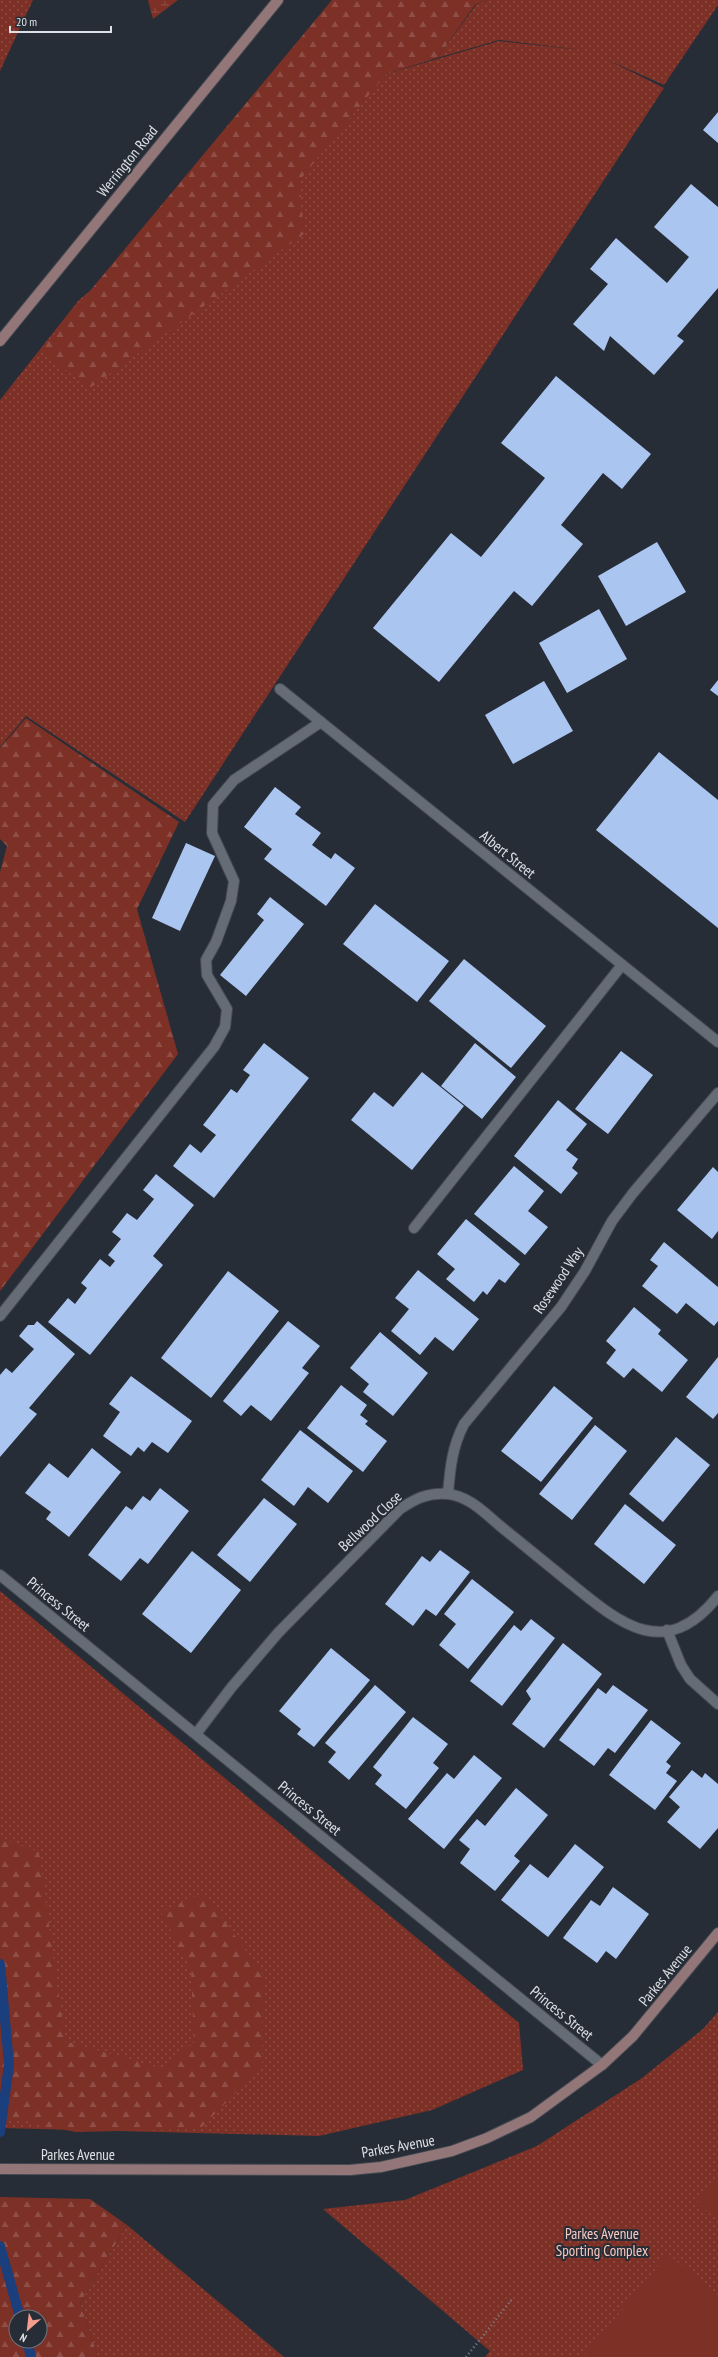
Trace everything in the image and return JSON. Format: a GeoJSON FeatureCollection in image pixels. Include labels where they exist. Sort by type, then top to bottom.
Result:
{"type":"FeatureCollection","features":[{"type":"Feature","properties":{"kind":"street","name":"Werrington Road"},"geometry":{"type":"LineString","coordinates":[[0,341],[278,0]]}},
{"type":"Feature","properties":{"kind":"street","name":"Albert Street"},"geometry":{"type":"LineString","coordinates":[[280,689],[718,1042]]}},
{"type":"Feature","properties":{"kind":"street"},"geometry":{"type":"LineString","coordinates":[[0,1316],[214,1047],[225,1027],[227,1009],[207,975],[206,960],[216,942],[231,901],[234,881],[212,833],[213,805],[234,780],[321,722]]}},
{"type":"Feature","properties":{"kind":"street"},"geometry":{"type":"LineString","coordinates":[[414,1228],[622,965]]}},
{"type":"Feature","properties":{"kind":"street","name":"Rosewood Way"},"geometry":{"type":"LineString","coordinates":[[448,1494],[454,1446],[464,1424],[561,1307],[585,1271],[612,1221],[633,1193],[718,1093]]}},
{"type":"Feature","properties":{"kind":"street","name":"Bellwood Close"},"geometry":{"type":"LineString","coordinates":[[196,1734],[278,1633],[400,1509],[419,1497],[434,1494],[448,1494],[457,1496],[476,1506],[612,1617],[644,1631],[667,1630],[682,1626],[704,1612],[718,1596]]}},
{"type":"Feature","properties":{"kind":"street","name":"Princess Street"},"geometry":{"type":"LineString","coordinates":[[0,1575],[602,2064]]}},
{"type":"Feature","properties":{"kind":"street"},"geometry":{"type":"LineString","coordinates":[[667,1630],[681,1665],[690,1679],[718,1704]]}},
{"type":"Feature","properties":{"kind":"street","name":"Parkes Avenue"},"geometry":{"type":"LineString","coordinates":[[0,2169],[282,2171],[381,2167],[452,2151],[509,2128],[531,2116],[602,2064],[633,2036],[718,1933]]}},
{"type":"Feature","properties":{"kind":"path"},"geometry":{"type":"LineString","coordinates":[[466,2357],[513,2298]]}},
{"type":"Feature","properties":{"kind":"green space"},"geometry":{"type":"Polygon","coordinates":[[[0,0],[33,0],[0,71],[0,0]]]}},
{"type":"Feature","properties":{"kind":"green space"},"geometry":{"type":"Polygon","coordinates":[[[148,0],[178,0],[153,19],[148,0]]]}},
{"type":"Feature","properties":{"kind":"green space"},"geometry":{"type":"Polygon","coordinates":[[[332,0],[487,0],[475,5],[437,58],[386,74],[299,181],[304,234],[90,388],[40,351],[332,0]]]}},
{"type":"Feature","properties":{"kind":"green space"},"geometry":{"type":"Polygon","coordinates":[[[487,0],[718,0],[718,5],[664,85],[608,60],[664,88],[185,822],[26,716],[0,747],[0,400],[79,300],[245,165],[386,74],[499,41],[591,51],[499,40],[437,58],[476,5],[487,0]]]}},
{"type":"Feature","properties":{"kind":"green space"},"geometry":{"type":"Polygon","coordinates":[[[26,718],[179,822],[137,909],[178,1054],[0,1291],[0,872],[7,846],[0,839],[0,748],[26,718]]]}},
{"type":"Feature","properties":{"kind":"green space"},"geometry":{"type":"Polygon","coordinates":[[[0,1591],[519,2023],[523,2070],[432,2110],[319,2136],[0,2128],[0,1591]]]}},
{"type":"Feature","properties":{"kind":"green space"},"geometry":{"type":"Polygon","coordinates":[[[0,1838],[39,1852],[65,2041],[160,2068],[194,2043],[191,1969],[161,1912],[204,1892],[263,1975],[262,2066],[200,2129],[76,2132],[0,2118],[0,1838]]]}},
{"type":"Feature","properties":{"kind":"green space","name":"Parkes Avenue Sporting Complex"},"geometry":{"type":"Polygon","coordinates":[[[718,2012],[718,2357],[485,2357],[490,2351],[323,2209],[405,2200],[537,2146],[642,2078],[703,2029],[718,2012]]]}},
{"type":"Feature","properties":{"kind":"green space"},"geometry":{"type":"Polygon","coordinates":[[[718,2177],[718,2220],[697,2203],[718,2177]]]}},
{"type":"Feature","properties":{"kind":"green space"},"geometry":{"type":"Polygon","coordinates":[[[0,2197],[90,2199],[127,2225],[80,2303],[98,2357],[0,2357],[0,2197]]]}},
{"type":"Feature","properties":{"kind":"green space"},"geometry":{"type":"Polygon","coordinates":[[[127,2225],[284,2357],[98,2357],[80,2303],[127,2225]]]}},
{"type":"Feature","properties":{"kind":"green space"},"geometry":{"type":"Polygon","coordinates":[[[668,2254],[718,2295],[718,2357],[583,2357],[668,2254]]]}},
{"type":"Feature","properties":{"kind":"building"},"geometry":{"type":"Polygon","coordinates":[[[718,112],[718,143],[703,130],[718,112]]]}},
{"type":"Feature","properties":{"kind":"building"},"geometry":{"type":"Polygon","coordinates":[[[691,184],[718,207],[718,288],[677,336],[684,341],[654,375],[610,336],[604,351],[573,324],[608,284],[590,269],[616,238],[667,283],[689,257],[654,227],[691,184]]]}},
{"type":"Feature","properties":{"kind":"building"},"geometry":{"type":"Polygon","coordinates":[[[556,376],[651,454],[622,489],[603,473],[561,525],[583,544],[532,606],[514,591],[439,682],[373,628],[451,533],[481,557],[545,478],[501,443],[556,376]]]}},
{"type":"Feature","properties":{"kind":"building"},"geometry":{"type":"Polygon","coordinates":[[[657,542],[686,592],[626,626],[598,576],[657,542]]]}},
{"type":"Feature","properties":{"kind":"building"},"geometry":{"type":"Polygon","coordinates":[[[599,609],[627,659],[567,693],[539,643],[599,609]]]}},
{"type":"Feature","properties":{"kind":"building"},"geometry":{"type":"Polygon","coordinates":[[[718,680],[718,696],[710,690],[718,680]]]}},
{"type":"Feature","properties":{"kind":"building"},"geometry":{"type":"Polygon","coordinates":[[[544,681],[573,731],[513,764],[485,715],[544,681]]]}},
{"type":"Feature","properties":{"kind":"building"},"geometry":{"type":"Polygon","coordinates":[[[659,752],[718,800],[718,928],[596,830],[659,752]]]}},
{"type":"Feature","properties":{"kind":"building"},"geometry":{"type":"Polygon","coordinates":[[[275,787],[301,807],[295,814],[321,833],[312,845],[331,859],[335,853],[355,868],[326,906],[264,859],[272,849],[244,827],[275,787]]]}},
{"type":"Feature","properties":{"kind":"building"},"geometry":{"type":"Polygon","coordinates":[[[186,843],[215,856],[180,931],[152,918],[186,843]]]}},
{"type":"Feature","properties":{"kind":"building"},"geometry":{"type":"Polygon","coordinates":[[[270,897],[304,924],[246,996],[220,975],[264,920],[257,914],[270,897]]]}},
{"type":"Feature","properties":{"kind":"building"},"geometry":{"type":"Polygon","coordinates":[[[375,904],[449,961],[417,1002],[343,944],[375,904]]]}},
{"type":"Feature","properties":{"kind":"building"},"geometry":{"type":"Polygon","coordinates":[[[464,959],[546,1026],[511,1068],[429,1001],[464,959]]]}},
{"type":"Feature","properties":{"kind":"building"},"geometry":{"type":"Polygon","coordinates":[[[264,1043],[309,1078],[214,1198],[173,1166],[190,1144],[201,1153],[216,1135],[203,1125],[231,1089],[237,1093],[250,1075],[243,1070],[264,1043]]]}},
{"type":"Feature","properties":{"kind":"building"},"geometry":{"type":"Polygon","coordinates":[[[475,1043],[516,1077],[482,1119],[441,1086],[475,1043]]]}},
{"type":"Feature","properties":{"kind":"building"},"geometry":{"type":"Polygon","coordinates":[[[621,1051],[653,1075],[608,1134],[575,1109],[621,1051]]]}},
{"type":"Feature","properties":{"kind":"building"},"geometry":{"type":"Polygon","coordinates":[[[422,1072],[464,1106],[412,1170],[351,1120],[374,1092],[393,1107],[422,1072]]]}},
{"type":"Feature","properties":{"kind":"building"},"geometry":{"type":"Polygon","coordinates":[[[558,1100],[587,1124],[566,1150],[578,1159],[572,1168],[578,1173],[561,1194],[514,1156],[558,1100]]]}},
{"type":"Feature","properties":{"kind":"building"},"geometry":{"type":"Polygon","coordinates":[[[514,1166],[544,1191],[528,1211],[548,1227],[525,1255],[474,1214],[514,1166]]]}},
{"type":"Feature","properties":{"kind":"building"},"geometry":{"type":"Polygon","coordinates":[[[713,1167],[718,1172],[718,1231],[712,1239],[677,1210],[713,1167]]]}},
{"type":"Feature","properties":{"kind":"building"},"geometry":{"type":"Polygon","coordinates":[[[156,1174],[194,1205],[153,1256],[163,1265],[90,1355],[48,1322],[68,1298],[75,1304],[87,1288],[81,1283],[100,1259],[110,1267],[115,1261],[108,1255],[121,1239],[112,1232],[127,1213],[137,1220],[154,1199],[143,1190],[156,1174]]]}},
{"type":"Feature","properties":{"kind":"building"},"geometry":{"type":"Polygon","coordinates":[[[466,1219],[520,1264],[505,1283],[499,1279],[487,1295],[483,1291],[474,1302],[446,1279],[455,1269],[437,1254],[466,1219]]]}},
{"type":"Feature","properties":{"kind":"building"},"geometry":{"type":"Polygon","coordinates":[[[664,1242],[718,1287],[718,1321],[714,1326],[686,1303],[677,1314],[642,1286],[658,1266],[650,1260],[664,1242]]]}},
{"type":"Feature","properties":{"kind":"building"},"geometry":{"type":"Polygon","coordinates":[[[418,1270],[479,1319],[453,1351],[435,1337],[420,1355],[391,1331],[409,1309],[395,1298],[418,1270]]]}},
{"type":"Feature","properties":{"kind":"building"},"geometry":{"type":"Polygon","coordinates":[[[228,1271],[279,1311],[211,1398],[161,1358],[228,1271]]]}},
{"type":"Feature","properties":{"kind":"building"},"geometry":{"type":"Polygon","coordinates":[[[634,1307],[661,1330],[658,1334],[688,1360],[662,1392],[633,1368],[624,1378],[606,1363],[616,1350],[606,1341],[634,1307]]]}},
{"type":"Feature","properties":{"kind":"building"},"geometry":{"type":"Polygon","coordinates":[[[37,1321],[75,1354],[29,1408],[37,1414],[0,1457],[0,1375],[6,1368],[12,1373],[34,1349],[19,1336],[28,1325],[34,1325],[37,1321]]]}},
{"type":"Feature","properties":{"kind":"building"},"geometry":{"type":"Polygon","coordinates":[[[288,1321],[320,1346],[302,1368],[309,1373],[271,1421],[251,1405],[241,1416],[223,1401],[288,1321]]]}},
{"type":"Feature","properties":{"kind":"building"},"geometry":{"type":"Polygon","coordinates":[[[380,1332],[428,1373],[393,1416],[363,1392],[369,1384],[350,1368],[380,1332]]]}},
{"type":"Feature","properties":{"kind":"building"},"geometry":{"type":"Polygon","coordinates":[[[718,1357],[718,1413],[713,1419],[686,1397],[718,1357]]]}},
{"type":"Feature","properties":{"kind":"building"},"geometry":{"type":"Polygon","coordinates":[[[131,1376],[192,1421],[168,1453],[152,1442],[144,1452],[138,1447],[131,1456],[103,1436],[120,1412],[109,1404],[131,1376]]]}},
{"type":"Feature","properties":{"kind":"building"},"geometry":{"type":"Polygon","coordinates":[[[341,1385],[367,1405],[360,1415],[368,1421],[365,1424],[387,1441],[363,1472],[307,1428],[341,1385]]]}},
{"type":"Feature","properties":{"kind":"building"},"geometry":{"type":"Polygon","coordinates":[[[554,1386],[593,1418],[541,1482],[501,1451],[554,1386]]]}},
{"type":"Feature","properties":{"kind":"building"},"geometry":{"type":"Polygon","coordinates":[[[595,1425],[627,1451],[572,1520],[539,1494],[595,1425]]]}},
{"type":"Feature","properties":{"kind":"building"},"geometry":{"type":"Polygon","coordinates":[[[300,1430],[353,1471],[328,1503],[308,1487],[294,1506],[261,1480],[300,1430]]]}},
{"type":"Feature","properties":{"kind":"building"},"geometry":{"type":"Polygon","coordinates":[[[676,1437],[710,1465],[663,1522],[629,1494],[676,1437]]]}},
{"type":"Feature","properties":{"kind":"building"},"geometry":{"type":"Polygon","coordinates":[[[92,1448],[121,1472],[69,1537],[46,1519],[51,1512],[25,1493],[49,1463],[68,1478],[92,1448]]]}},
{"type":"Feature","properties":{"kind":"building"},"geometry":{"type":"Polygon","coordinates":[[[160,1488],[189,1511],[148,1564],[140,1558],[121,1581],[88,1555],[126,1506],[132,1510],[143,1496],[150,1501],[160,1488]]]}},
{"type":"Feature","properties":{"kind":"building"},"geometry":{"type":"Polygon","coordinates":[[[264,1498],[297,1524],[250,1582],[217,1555],[264,1498]]]}},
{"type":"Feature","properties":{"kind":"building"},"geometry":{"type":"Polygon","coordinates":[[[625,1504],[676,1545],[644,1584],[594,1544],[625,1504]]]}},
{"type":"Feature","properties":{"kind":"building"},"geometry":{"type":"Polygon","coordinates":[[[440,1550],[470,1572],[436,1616],[426,1609],[413,1626],[385,1604],[422,1556],[430,1562],[440,1550]]]}},
{"type":"Feature","properties":{"kind":"building"},"geometry":{"type":"Polygon","coordinates":[[[192,1551],[241,1590],[191,1653],[142,1614],[192,1551]]]}},
{"type":"Feature","properties":{"kind":"building"},"geometry":{"type":"Polygon","coordinates":[[[472,1579],[514,1612],[468,1669],[439,1645],[456,1624],[444,1614],[472,1579]]]}},
{"type":"Feature","properties":{"kind":"building"},"geometry":{"type":"Polygon","coordinates":[[[531,1619],[555,1638],[502,1706],[470,1681],[514,1625],[521,1631],[531,1619]]]}},
{"type":"Feature","properties":{"kind":"building"},"geometry":{"type":"Polygon","coordinates":[[[563,1643],[602,1674],[544,1748],[512,1724],[531,1699],[526,1691],[563,1643]]]}},
{"type":"Feature","properties":{"kind":"building"},"geometry":{"type":"Polygon","coordinates":[[[331,1648],[370,1680],[314,1747],[297,1734],[301,1729],[279,1711],[331,1648]]]}},
{"type":"Feature","properties":{"kind":"building"},"geometry":{"type":"Polygon","coordinates":[[[375,1685],[406,1712],[349,1780],[328,1762],[336,1752],[325,1743],[375,1685]]]}},
{"type":"Feature","properties":{"kind":"building"},"geometry":{"type":"Polygon","coordinates":[[[613,1685],[648,1710],[615,1753],[608,1748],[594,1766],[559,1740],[598,1688],[606,1694],[613,1685]]]}},
{"type":"Feature","properties":{"kind":"building"},"geometry":{"type":"Polygon","coordinates":[[[413,1717],[448,1744],[433,1763],[439,1768],[406,1809],[375,1784],[382,1775],[373,1767],[413,1717]]]}},
{"type":"Feature","properties":{"kind":"building"},"geometry":{"type":"Polygon","coordinates":[[[651,1720],[681,1743],[666,1762],[671,1766],[666,1773],[677,1781],[655,1810],[609,1775],[651,1720]]]}},
{"type":"Feature","properties":{"kind":"building"},"geometry":{"type":"Polygon","coordinates":[[[474,1755],[502,1778],[444,1849],[408,1819],[447,1773],[454,1779],[474,1755]]]}},
{"type":"Feature","properties":{"kind":"building"},"geometry":{"type":"Polygon","coordinates":[[[692,1770],[702,1778],[705,1773],[718,1784],[718,1828],[700,1849],[667,1822],[680,1807],[669,1797],[692,1770]]]}},
{"type":"Feature","properties":{"kind":"building"},"geometry":{"type":"Polygon","coordinates":[[[516,1788],[548,1815],[514,1856],[520,1861],[495,1891],[460,1863],[470,1849],[459,1840],[477,1819],[485,1826],[516,1788]]]}},
{"type":"Feature","properties":{"kind":"building"},"geometry":{"type":"Polygon","coordinates":[[[575,1844],[604,1867],[548,1937],[501,1900],[530,1864],[548,1878],[575,1844]]]}},
{"type":"Feature","properties":{"kind":"building"},"geometry":{"type":"Polygon","coordinates":[[[613,1887],[649,1914],[616,1959],[606,1951],[597,1963],[563,1938],[591,1900],[600,1906],[613,1887]]]}},
{"type":"Feature","properties":{"kind":"waterway"},"geometry":{"type":"LineString","coordinates":[[0,1964],[9,2064],[0,2132]]}},
{"type":"Feature","properties":{"kind":"waterway"},"geometry":{"type":"LineString","coordinates":[[0,2246],[18,2309]]}},
{"type":"Feature","properties":{"kind":"waterway"},"geometry":{"type":"LineString","coordinates":[[29,2349],[31,2357]]}}]}
